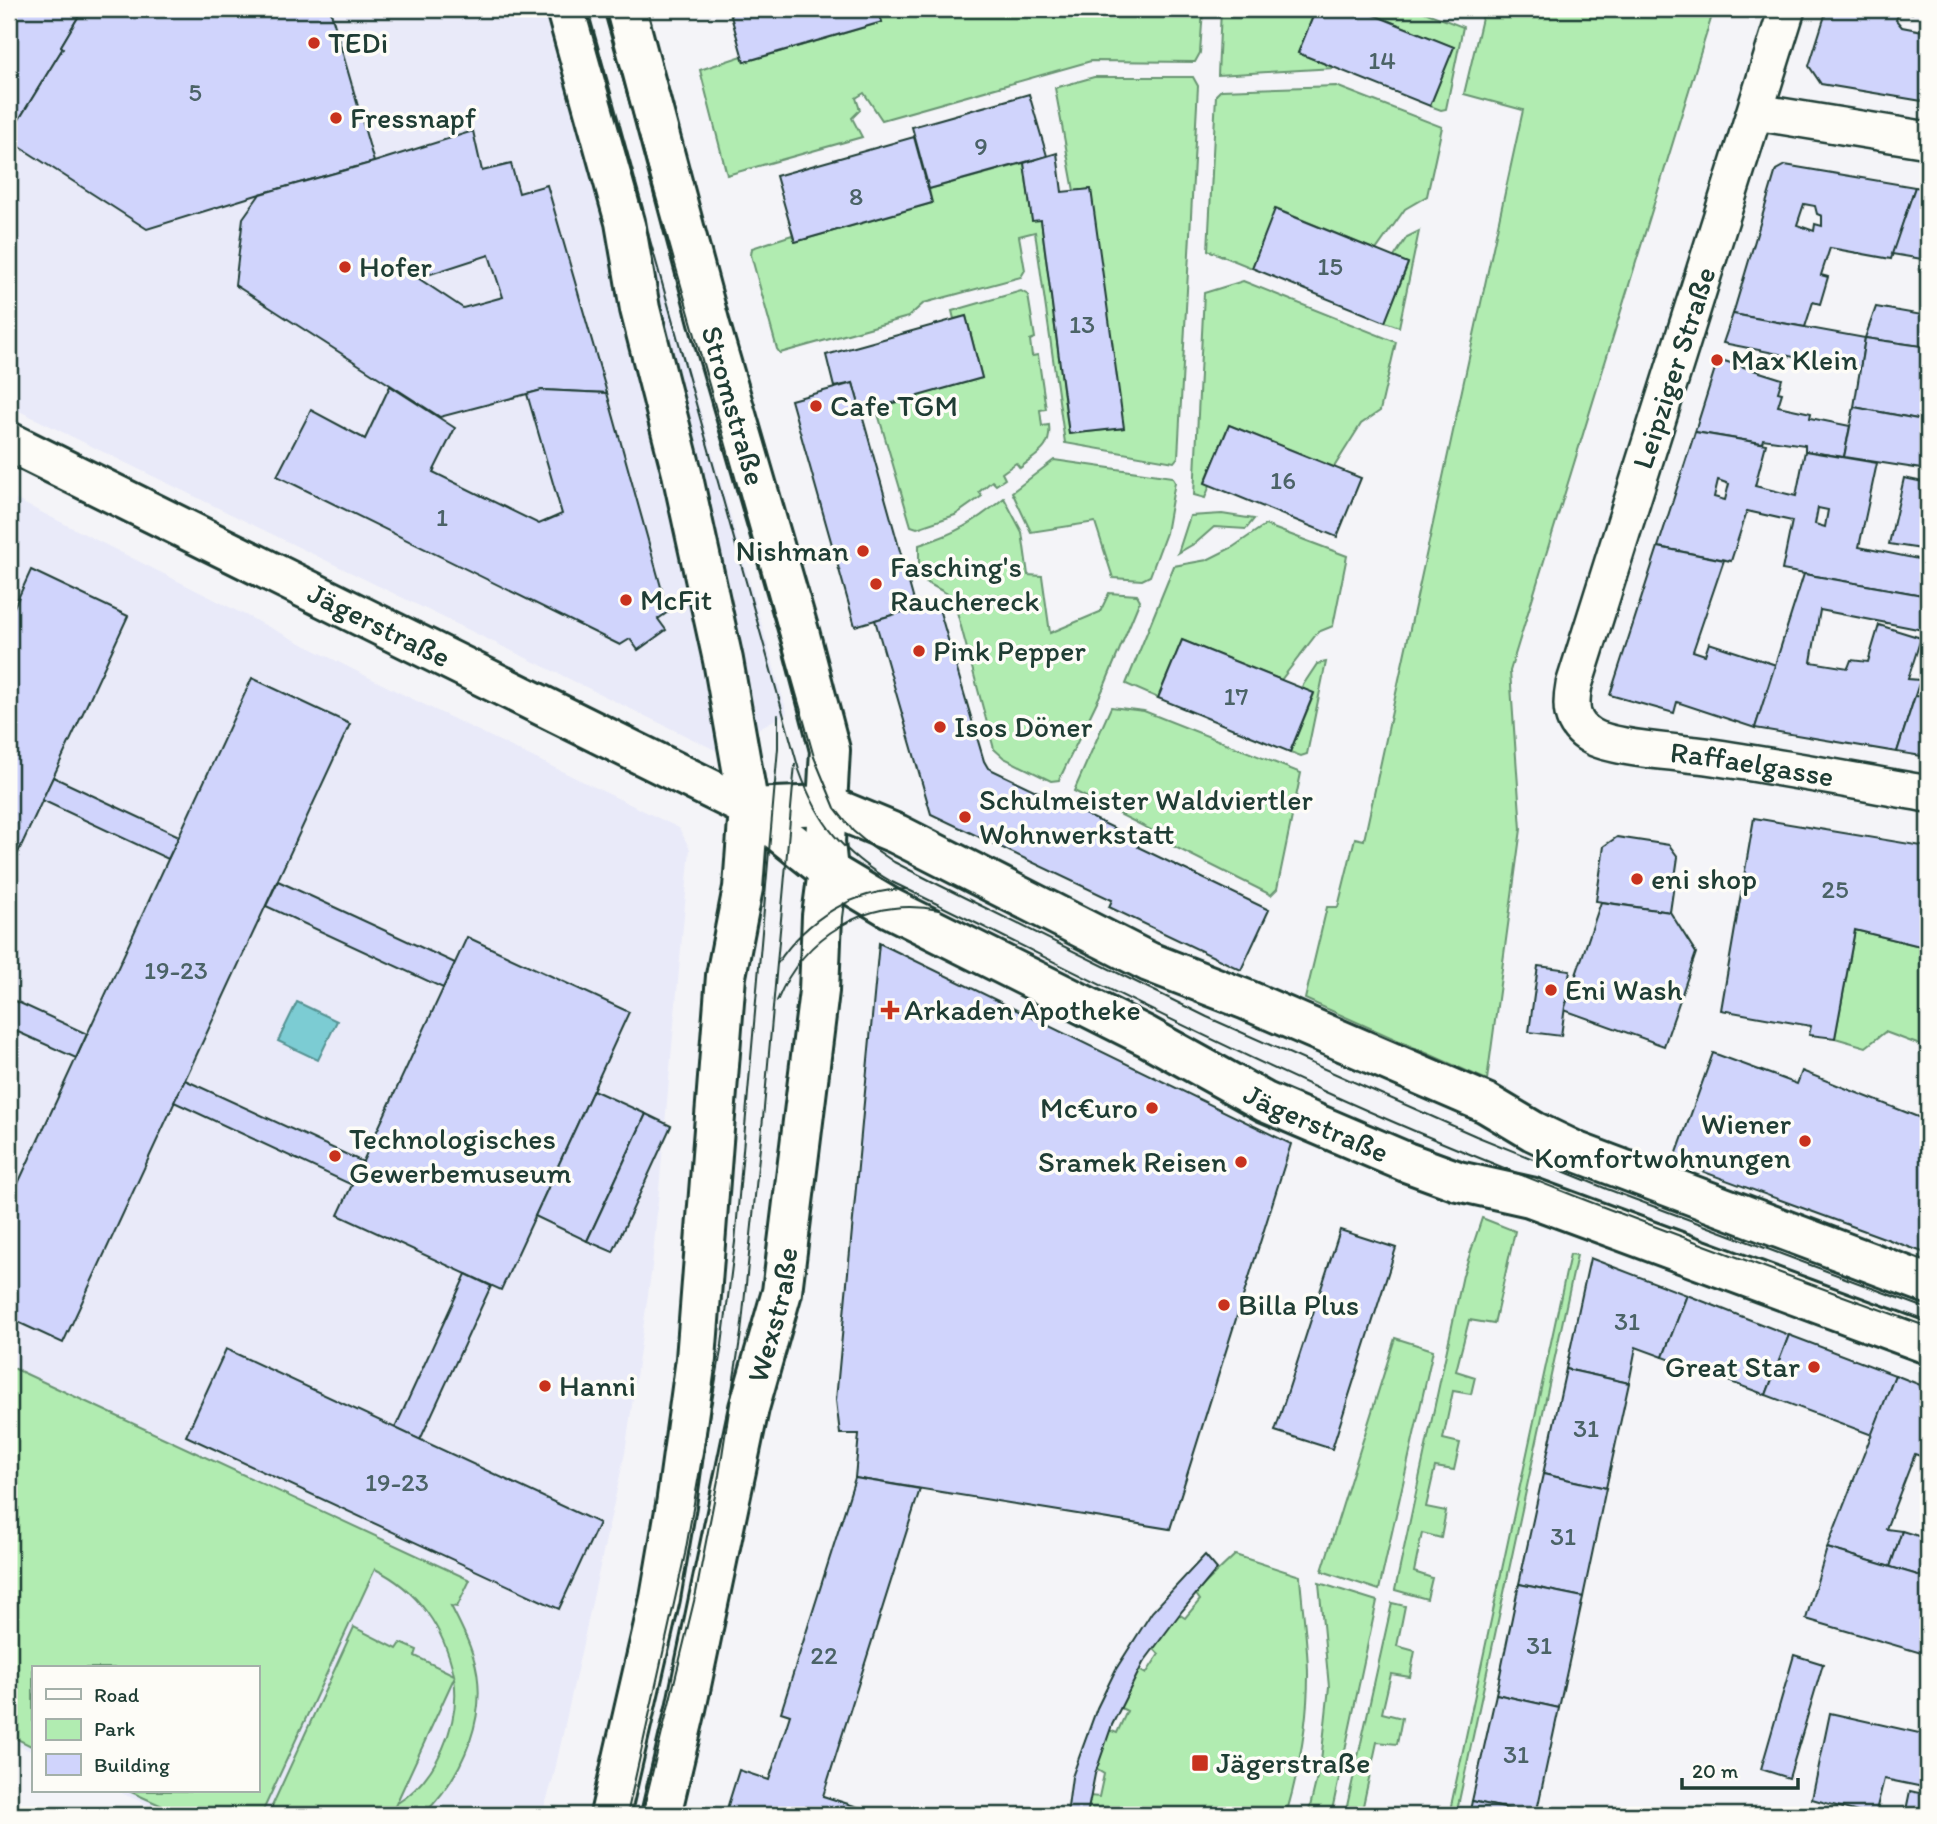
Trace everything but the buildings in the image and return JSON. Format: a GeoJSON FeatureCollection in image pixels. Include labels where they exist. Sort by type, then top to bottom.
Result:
{"type":"FeatureCollection","features":[{"type":"Feature","properties":{"kind":"main road"},"geometry":{"type":"LineString","coordinates":[[566,9],[625,222],[640,309],[682,473],[717,633],[749,808]]}},
{"type":"Feature","properties":{"kind":"main road","name":"Stromstraße"},"geometry":{"type":"LineString","coordinates":[[626,9],[710,325],[800,635],[830,750],[827,805]]}},
{"type":"Feature","properties":{"kind":"main road","name":"Jägerstraße"},"geometry":{"type":"LineString","coordinates":[[9,442],[749,808],[828,871],[890,908],[1123,1024],[1244,1091],[1368,1146],[1458,1181],[1530,1197],[1928,1344]]}},
{"type":"Feature","properties":{"kind":"main road","name":"Jägerstraße"},"geometry":{"type":"LineString","coordinates":[[749,808],[827,805],[897,834],[1149,962],[1267,1008],[1486,1103],[1577,1152],[1928,1284]]}},
{"type":"Feature","properties":{"kind":"main road","name":"Wexstraße"},"geometry":{"type":"LineString","coordinates":[[661,1815],[749,1408],[782,1292],[819,991],[822,916],[828,871],[825,842],[827,805]]}},
{"type":"Feature","properties":{"kind":"main road","name":"Wexstraße"},"geometry":{"type":"LineString","coordinates":[[610,1815],[660,1598],[676,1505],[696,1359],[726,976],[743,888],[749,808]]}},
{"type":"Feature","properties":{"kind":"street","name":"Leipziger Straße"},"geometry":{"type":"LineString","coordinates":[[1579,727],[1573,716],[1571,702],[1574,685],[1787,9]]}},
{"type":"Feature","properties":{"kind":"street"},"geometry":{"type":"LineString","coordinates":[[1756,112],[1928,140]]}},
{"type":"Feature","properties":{"kind":"street","name":"Raffaelgasse"},"geometry":{"type":"LineString","coordinates":[[1579,727],[1600,740],[1614,743],[1708,756],[1928,794]]}},
{"type":"Feature","properties":{"kind":"shaded area"},"geometry":{"type":"Polygon","coordinates":[[[9,9],[585,9],[787,713],[717,751],[9,406],[9,9]]]}},
{"type":"Feature","properties":{"kind":"shaded area","name":"Technologisches Gewerbemuseum"},"geometry":{"type":"Polygon","coordinates":[[[9,496],[400,693],[679,828],[690,849],[652,1267],[625,1453],[553,1779],[542,1815],[170,1815],[119,1792],[259,1792],[259,1666],[32,1666],[32,1752],[9,1741],[9,496]]]}},
{"type":"Feature","properties":{"kind":"green space"},"geometry":{"type":"Polygon","coordinates":[[[878,9],[1203,9],[1200,53],[1195,62],[1091,61],[882,120],[864,93],[856,98],[860,110],[852,118],[862,137],[727,175],[700,70],[742,56],[744,62],[882,22],[878,9]]]}},
{"type":"Feature","properties":{"kind":"green space"},"geometry":{"type":"Polygon","coordinates":[[[1221,9],[1316,9],[1298,53],[1335,68],[1218,75],[1221,9]]]}},
{"type":"Feature","properties":{"kind":"green space"},"geometry":{"type":"Polygon","coordinates":[[[1359,9],[1417,9],[1463,27],[1446,109],[1430,106],[1453,47],[1359,9]]]}},
{"type":"Feature","properties":{"kind":"green space"},"geometry":{"type":"Polygon","coordinates":[[[1469,9],[1714,9],[1510,671],[1521,829],[1487,1080],[1305,999],[1327,907],[1338,907],[1355,838],[1364,840],[1523,110],[1464,94],[1483,14],[1469,9]]]}},
{"type":"Feature","properties":{"kind":"green space"},"geometry":{"type":"Polygon","coordinates":[[[1094,77],[1193,77],[1198,86],[1178,457],[1174,462],[1065,443],[1035,232],[1019,236],[1025,270],[1021,277],[924,303],[908,317],[780,353],[751,255],[752,248],[792,235],[795,242],[932,203],[929,189],[1024,163],[1032,220],[1041,220],[1069,434],[1123,428],[1090,189],[1074,191],[1055,88],[1094,77]]]}},
{"type":"Feature","properties":{"kind":"green space"},"geometry":{"type":"Polygon","coordinates":[[[1336,86],[1442,127],[1427,196],[1405,209],[1376,250],[1276,209],[1252,268],[1208,250],[1216,95],[1221,90],[1336,86]]]}},
{"type":"Feature","properties":{"kind":"green space"},"geometry":{"type":"Polygon","coordinates":[[[1419,231],[1399,327],[1385,322],[1408,264],[1394,257],[1407,237],[1419,231]]]}},
{"type":"Feature","properties":{"kind":"green space"},"geometry":{"type":"Polygon","coordinates":[[[1243,281],[1396,342],[1380,411],[1361,424],[1334,467],[1229,425],[1205,482],[1210,485],[1205,498],[1194,495],[1204,293],[1243,281]]]}},
{"type":"Feature","properties":{"kind":"green space"},"geometry":{"type":"Polygon","coordinates":[[[1021,291],[1028,295],[1035,338],[1030,340],[1032,356],[1038,355],[1046,409],[1040,410],[1042,426],[1049,425],[1046,445],[1020,468],[1016,463],[1002,473],[1005,479],[996,485],[992,481],[979,492],[982,496],[955,515],[917,528],[911,526],[876,407],[982,378],[966,316],[954,319],[952,311],[1021,291]]]}},
{"type":"Feature","properties":{"kind":"green space"},"geometry":{"type":"Polygon","coordinates":[[[1054,460],[1172,477],[1175,482],[1166,533],[1150,576],[1142,580],[1113,578],[1095,522],[1031,532],[1012,492],[1054,460]]]}},
{"type":"Feature","properties":{"kind":"green space"},"geometry":{"type":"Polygon","coordinates":[[[1004,498],[1022,532],[1028,575],[1042,576],[1050,633],[1100,612],[1109,593],[1137,595],[1140,600],[1104,687],[1059,780],[1051,781],[1004,758],[994,749],[953,597],[924,581],[919,562],[919,545],[964,526],[1004,498]]]}},
{"type":"Feature","properties":{"kind":"green space"},"geometry":{"type":"Polygon","coordinates":[[[1222,514],[1254,519],[1246,529],[1214,527],[1197,542],[1178,553],[1190,516],[1222,514]]]}},
{"type":"Feature","properties":{"kind":"green space"},"geometry":{"type":"Polygon","coordinates":[[[1265,525],[1347,556],[1333,626],[1318,632],[1281,680],[1182,640],[1158,698],[1126,684],[1174,566],[1207,560],[1233,547],[1265,525]]]}},
{"type":"Feature","properties":{"kind":"green space"},"geometry":{"type":"Polygon","coordinates":[[[1326,662],[1307,754],[1301,756],[1290,752],[1314,694],[1301,688],[1317,664],[1326,662]]]}},
{"type":"Feature","properties":{"kind":"green space"},"geometry":{"type":"Polygon","coordinates":[[[1111,707],[1144,711],[1301,773],[1277,889],[1271,895],[1157,838],[1151,830],[1074,791],[1111,707]]]}},
{"type":"Feature","properties":{"kind":"green space"},"geometry":{"type":"Polygon","coordinates":[[[1855,930],[1928,948],[1928,1048],[1885,1032],[1866,1047],[1835,1038],[1855,930]]]}},
{"type":"Feature","properties":{"kind":"green space"},"geometry":{"type":"Polygon","coordinates":[[[1482,1218],[1515,1231],[1494,1324],[1469,1320],[1456,1371],[1475,1377],[1471,1394],[1453,1391],[1443,1439],[1460,1443],[1454,1470],[1435,1467],[1426,1507],[1446,1511],[1441,1538],[1422,1533],[1414,1572],[1432,1578],[1427,1599],[1395,1590],[1463,1275],[1482,1218]]]}},
{"type":"Feature","properties":{"kind":"green space"},"geometry":{"type":"Polygon","coordinates":[[[1570,1254],[1577,1255],[1456,1815],[1449,1815],[1570,1254]]]}},
{"type":"Feature","properties":{"kind":"green space"},"geometry":{"type":"Polygon","coordinates":[[[1395,1338],[1433,1350],[1379,1590],[1322,1571],[1395,1338]]]}},
{"type":"Feature","properties":{"kind":"green space"},"geometry":{"type":"Polygon","coordinates":[[[9,1366],[470,1580],[457,1607],[451,1606],[469,1643],[478,1677],[476,1721],[470,1742],[450,1782],[423,1815],[268,1815],[354,1627],[397,1649],[401,1643],[417,1650],[415,1656],[454,1675],[443,1642],[427,1612],[404,1588],[375,1569],[261,1815],[182,1815],[131,1792],[259,1792],[259,1666],[32,1666],[32,1746],[9,1735],[9,1366]],[[454,1678],[396,1804],[423,1781],[434,1765],[443,1749],[454,1713],[454,1678]]]}},
{"type":"Feature","properties":{"kind":"green space"},"geometry":{"type":"Polygon","coordinates":[[[1235,1555],[1300,1576],[1308,1693],[1302,1746],[1286,1815],[1087,1815],[1090,1796],[1099,1797],[1104,1774],[1096,1769],[1109,1730],[1117,1733],[1127,1711],[1119,1707],[1137,1669],[1146,1674],[1159,1654],[1152,1647],[1177,1613],[1185,1618],[1200,1600],[1195,1593],[1235,1555]]]}},
{"type":"Feature","properties":{"kind":"green space"},"geometry":{"type":"Polygon","coordinates":[[[1319,1583],[1377,1601],[1331,1815],[1308,1815],[1321,1761],[1329,1687],[1319,1583]]]}},
{"type":"Feature","properties":{"kind":"green space"},"geometry":{"type":"Polygon","coordinates":[[[1392,1603],[1405,1606],[1397,1646],[1415,1651],[1410,1677],[1391,1674],[1382,1713],[1402,1718],[1397,1744],[1377,1742],[1361,1815],[1345,1815],[1392,1603]]]}},
{"type":"Feature","properties":{"kind":"water"},"geometry":{"type":"Polygon","coordinates":[[[297,1002],[337,1021],[318,1060],[278,1041],[297,1002]]]}},
{"type":"Feature","properties":{"kind":"tram line"},"geometry":{"type":"LineString","coordinates":[[585,9],[799,770],[824,821],[846,848],[892,882],[1159,1014],[1321,1090],[1546,1185],[1928,1327]]}},
{"type":"Feature","properties":{"kind":"tram line"},"geometry":{"type":"LineString","coordinates":[[603,9],[814,757],[835,808],[853,831],[894,862],[1207,1017],[1476,1136],[1607,1189],[1928,1309]]}},
{"type":"Feature","properties":{"kind":"tram line"},"geometry":{"type":"LineString","coordinates":[[627,1815],[685,1554],[722,1345],[735,1242],[778,748],[778,715]]}},
{"type":"Feature","properties":{"kind":"tram line"},"geometry":{"type":"LineString","coordinates":[[642,1815],[696,1593],[719,1475],[741,1333],[795,764]]}},
{"type":"Feature","properties":{"kind":"tram line"},"geometry":{"type":"LineString","coordinates":[[777,964],[802,933],[833,910],[869,895],[908,889]]}},
{"type":"Feature","properties":{"kind":"tram line"},"geometry":{"type":"LineString","coordinates":[[777,1001],[804,957],[821,940],[842,926],[864,915],[888,909],[913,907],[939,910]]}},
{"type":"Feature","properties":{"kind":"place","name":"TEDi"},"geometry":{"type":"Point","coordinates":[314,43]}},
{"type":"Feature","properties":{"kind":"place","name":"Fressnapf"},"geometry":{"type":"Point","coordinates":[336,118]}},
{"type":"Feature","properties":{"kind":"place","name":"Hofer"},"geometry":{"type":"Point","coordinates":[345,267]}},
{"type":"Feature","properties":{"kind":"place","name":"Max Klein"},"geometry":{"type":"Point","coordinates":[1717,360]}},
{"type":"Feature","properties":{"kind":"place","name":"Cafe TGM"},"geometry":{"type":"Point","coordinates":[816,406]}},
{"type":"Feature","properties":{"kind":"place","name":"Nishman"},"geometry":{"type":"Point","coordinates":[863,551]}},
{"type":"Feature","properties":{"kind":"place","name":"Fasching's Rauchereck"},"geometry":{"type":"Point","coordinates":[876,584]}},
{"type":"Feature","properties":{"kind":"place","name":"McFit"},"geometry":{"type":"Point","coordinates":[626,600]}},
{"type":"Feature","properties":{"kind":"place","name":"Pink Pepper"},"geometry":{"type":"Point","coordinates":[919,651]}},
{"type":"Feature","properties":{"kind":"place","name":"Isos Döner"},"geometry":{"type":"Point","coordinates":[940,727]}},
{"type":"Feature","properties":{"kind":"place","name":"Schulmeister Waldviertler Wohnwerkstatt"},"geometry":{"type":"Point","coordinates":[965,817]}},
{"type":"Feature","properties":{"kind":"place","name":"eni shop"},"geometry":{"type":"Point","coordinates":[1637,879]}},
{"type":"Feature","properties":{"kind":"place","name":"Eni Wash"},"geometry":{"type":"Point","coordinates":[1551,990]}},
{"type":"Feature","properties":{"kind":"place","name":"Arkaden Apotheke"},"geometry":{"type":"Point","coordinates":[890,1010]}},
{"type":"Feature","properties":{"kind":"place","name":"Mc€uro"},"geometry":{"type":"Point","coordinates":[1152,1108]}},
{"type":"Feature","properties":{"kind":"place","name":"Wiener Komfortwohnungen"},"geometry":{"type":"Point","coordinates":[1805,1141]}},
{"type":"Feature","properties":{"kind":"place","name":"Technologisches Gewerbemuseum"},"geometry":{"type":"Point","coordinates":[335,1156]}},
{"type":"Feature","properties":{"kind":"place","name":"Sramek Reisen"},"geometry":{"type":"Point","coordinates":[1241,1162]}},
{"type":"Feature","properties":{"kind":"place","name":"Billa Plus"},"geometry":{"type":"Point","coordinates":[1224,1305]}},
{"type":"Feature","properties":{"kind":"place","name":"Great Star"},"geometry":{"type":"Point","coordinates":[1814,1367]}},
{"type":"Feature","properties":{"kind":"place","name":"Hanni"},"geometry":{"type":"Point","coordinates":[545,1386]}},
{"type":"Feature","properties":{"kind":"place","name":"Jägerstraße"},"geometry":{"type":"Point","coordinates":[1200,1763]}}]}
